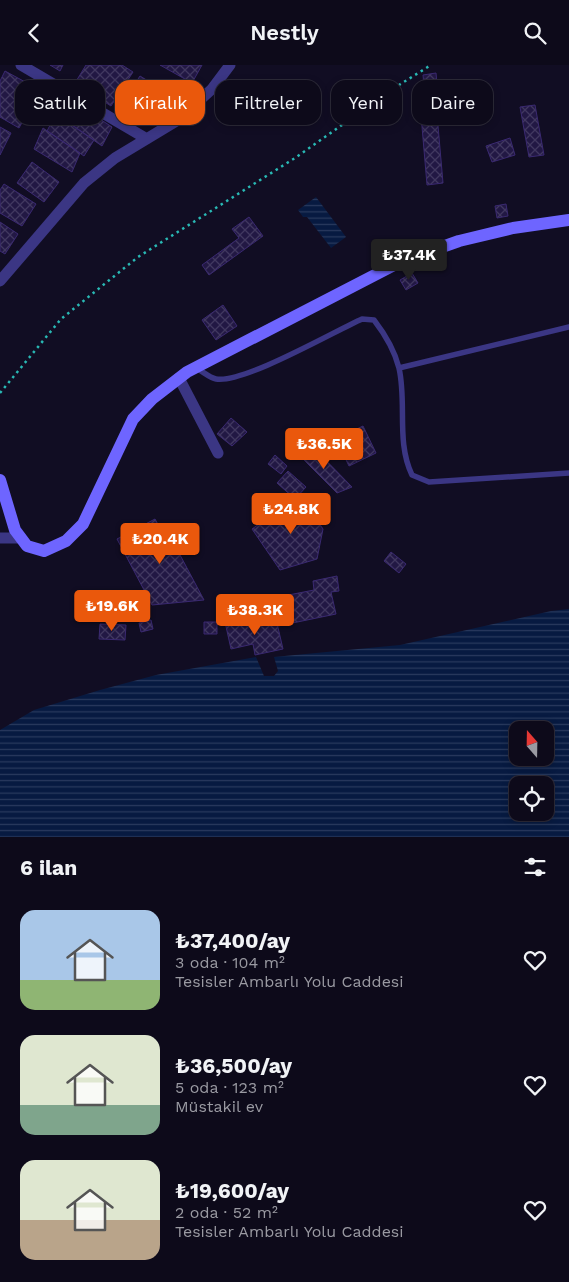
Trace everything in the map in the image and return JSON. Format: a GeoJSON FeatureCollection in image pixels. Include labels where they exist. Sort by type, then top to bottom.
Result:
{"type":"FeatureCollection","features":[{"type":"Feature","properties":{"kind":"street"},"geometry":{"type":"LineString","coordinates":[[21,65],[147,139]]}},
{"type":"Feature","properties":{"kind":"street"},"geometry":{"type":"LineString","coordinates":[[0,281],[84,183],[115,159],[185,114],[212,89],[230,65]]}},
{"type":"Feature","properties":{"kind":"street"},"geometry":{"type":"LineString","coordinates":[[0,480],[15,530],[27,546],[44,551],[66,541],[83,524],[133,419],[152,399],[195,367],[400,262],[459,241],[513,228],[569,220]]}},
{"type":"Feature","properties":{"kind":"street"},"geometry":{"type":"LineString","coordinates":[[179,378],[218,453]]}},
{"type":"Feature","properties":{"kind":"street"},"geometry":{"type":"LineString","coordinates":[[0,538],[21,538]]}},
{"type":"Feature","properties":{"kind":"lane"},"geometry":{"type":"LineString","coordinates":[[195,367],[215,379],[229,379],[259,368],[362,319],[374,320],[399,368],[405,461],[412,475],[429,482],[569,473]]}},
{"type":"Feature","properties":{"kind":"lane"},"geometry":{"type":"LineString","coordinates":[[399,368],[569,327]]}},
{"type":"Feature","properties":{"kind":"path"},"geometry":{"type":"LineString","coordinates":[[0,393],[60,319],[138,257],[296,159],[399,85],[431,65]]}},
{"type":"Feature","properties":{"kind":"water"},"geometry":{"type":"Polygon","coordinates":[[[316,197],[346,237],[331,248],[307,217],[303,217],[298,210],[316,197]]]}},
{"type":"Feature","properties":{"kind":"water"},"geometry":{"type":"Polygon","coordinates":[[[569,609],[569,837],[0,837],[0,730],[34,710],[156,675],[256,657],[264,676],[274,676],[278,671],[274,657],[400,645],[551,611],[569,609]]]}},
{"type":"Feature","properties":{"kind":"building"},"geometry":{"type":"Polygon","coordinates":[[[50,65],[63,65],[60,71],[50,65]]]}},
{"type":"Feature","properties":{"kind":"building"},"geometry":{"type":"Polygon","coordinates":[[[86,65],[122,65],[133,72],[128,80],[115,80],[115,100],[111,106],[105,102],[105,80],[77,80],[86,65]]]}},
{"type":"Feature","properties":{"kind":"building"},"geometry":{"type":"Polygon","coordinates":[[[160,65],[202,65],[194,80],[187,80],[160,65]]]}},
{"type":"Feature","properties":{"kind":"building"},"geometry":{"type":"Polygon","coordinates":[[[5,71],[22,80],[15,80],[15,125],[21,125],[19,128],[0,117],[0,81],[5,71]]]}},
{"type":"Feature","properties":{"kind":"building"},"geometry":{"type":"Polygon","coordinates":[[[436,73],[437,80],[423,80],[423,75],[436,73]]]}},
{"type":"Feature","properties":{"kind":"building"},"geometry":{"type":"Polygon","coordinates":[[[140,76],[147,80],[137,80],[140,76]]]}},
{"type":"Feature","properties":{"kind":"building"},"geometry":{"type":"Polygon","coordinates":[[[535,105],[544,155],[529,157],[520,107],[535,105]]]}},
{"type":"Feature","properties":{"kind":"building"},"geometry":{"type":"Polygon","coordinates":[[[105,122],[112,127],[102,146],[72,125],[105,125],[105,122]]]}},
{"type":"Feature","properties":{"kind":"building"},"geometry":{"type":"Polygon","coordinates":[[[50,125],[72,125],[94,140],[84,156],[47,131],[50,125]]]}},
{"type":"Feature","properties":{"kind":"building"},"geometry":{"type":"Polygon","coordinates":[[[422,125],[438,125],[443,183],[427,185],[422,125]]]}},
{"type":"Feature","properties":{"kind":"building"},"geometry":{"type":"Polygon","coordinates":[[[0,127],[11,133],[0,155],[0,127]]]}},
{"type":"Feature","properties":{"kind":"building"},"geometry":{"type":"Polygon","coordinates":[[[43,128],[80,153],[72,172],[34,149],[43,128]]]}},
{"type":"Feature","properties":{"kind":"building"},"geometry":{"type":"Polygon","coordinates":[[[510,138],[515,155],[492,162],[486,146],[510,138]]]}},
{"type":"Feature","properties":{"kind":"building"},"geometry":{"type":"Polygon","coordinates":[[[32,162],[59,182],[44,202],[17,183],[32,162]]]}},
{"type":"Feature","properties":{"kind":"building"},"geometry":{"type":"Polygon","coordinates":[[[4,184],[36,204],[22,226],[0,213],[0,190],[4,184]]]}},
{"type":"Feature","properties":{"kind":"building"},"geometry":{"type":"Polygon","coordinates":[[[506,204],[508,216],[497,218],[495,206],[506,204]]]}},
{"type":"Feature","properties":{"kind":"building"},"geometry":{"type":"Polygon","coordinates":[[[249,217],[263,236],[209,275],[202,265],[239,238],[232,229],[249,217]]]}},
{"type":"Feature","properties":{"kind":"building"},"geometry":{"type":"Polygon","coordinates":[[[0,222],[18,234],[5,254],[0,251],[0,222]]]}},
{"type":"Feature","properties":{"kind":"building"},"geometry":{"type":"Polygon","coordinates":[[[412,273],[418,283],[406,290],[400,280],[412,273]]]}},
{"type":"Feature","properties":{"kind":"building"},"geometry":{"type":"Polygon","coordinates":[[[223,305],[237,326],[216,340],[202,320],[223,305]]]}},
{"type":"Feature","properties":{"kind":"building"},"geometry":{"type":"Polygon","coordinates":[[[231,418],[247,432],[232,446],[217,434],[231,418]]]}},
{"type":"Feature","properties":{"kind":"building"},"geometry":{"type":"Polygon","coordinates":[[[363,426],[376,453],[349,466],[336,439],[363,426]]]}},
{"type":"Feature","properties":{"kind":"building"},"geometry":{"type":"Polygon","coordinates":[[[310,444],[352,487],[337,493],[299,455],[310,444]]]}},
{"type":"Feature","properties":{"kind":"building"},"geometry":{"type":"Polygon","coordinates":[[[275,455],[287,466],[281,474],[268,464],[275,455]]]}},
{"type":"Feature","properties":{"kind":"building"},"geometry":{"type":"Polygon","coordinates":[[[288,471],[306,487],[295,499],[277,483],[288,471]]]}},
{"type":"Feature","properties":{"kind":"building"},"geometry":{"type":"Polygon","coordinates":[[[300,495],[323,529],[317,559],[280,570],[252,529],[300,495]]]}},
{"type":"Feature","properties":{"kind":"building"},"geometry":{"type":"Polygon","coordinates":[[[155,519],[171,548],[190,537],[194,545],[179,553],[204,600],[152,605],[117,539],[155,519]]]}},
{"type":"Feature","properties":{"kind":"building"},"geometry":{"type":"Polygon","coordinates":[[[391,552],[406,564],[399,573],[384,561],[391,552]]]}},
{"type":"Feature","properties":{"kind":"building"},"geometry":{"type":"Polygon","coordinates":[[[337,576],[339,591],[331,592],[336,614],[278,626],[273,598],[314,590],[313,581],[337,576]]]}},
{"type":"Feature","properties":{"kind":"building"},"geometry":{"type":"Polygon","coordinates":[[[244,618],[246,626],[276,619],[283,649],[255,655],[253,644],[231,649],[225,622],[244,618]]]}},
{"type":"Feature","properties":{"kind":"building"},"geometry":{"type":"Polygon","coordinates":[[[151,620],[153,629],[141,632],[139,623],[151,620]]]}},
{"type":"Feature","properties":{"kind":"building"},"geometry":{"type":"Polygon","coordinates":[[[204,622],[217,622],[217,634],[204,634],[204,622]]]}},
{"type":"Feature","properties":{"kind":"building"},"geometry":{"type":"Polygon","coordinates":[[[100,624],[126,625],[125,640],[99,639],[100,624]]]}}]}
